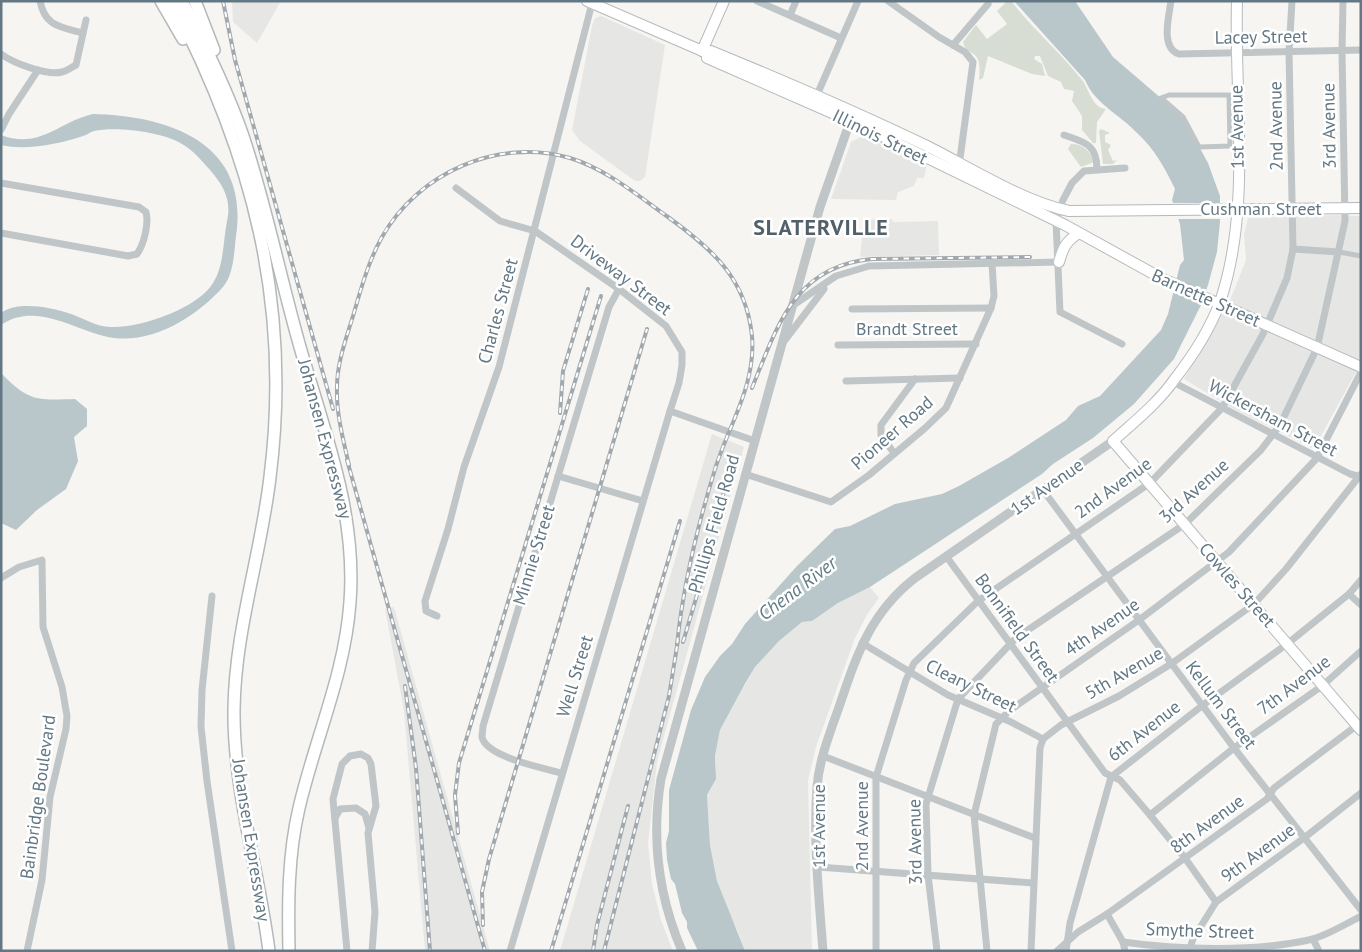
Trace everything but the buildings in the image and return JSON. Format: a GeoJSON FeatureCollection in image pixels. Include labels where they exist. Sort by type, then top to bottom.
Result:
{"type":"FeatureCollection","features":[{"type":"Feature","properties":{"kind":"highway"},"geometry":{"type":"LineString","coordinates":[[162,1],[215,89]]}},
{"type":"Feature","properties":{"kind":"highway","name":"Johansen Expressway"},"geometry":{"type":"LineString","coordinates":[[172,1],[215,89],[234,138],[256,211],[267,270],[275,342],[275,413],[270,477],[239,650],[234,709],[238,768],[269,951]]}},
{"type":"Feature","properties":{"kind":"highway","name":"Johansen Expressway"},"geometry":{"type":"LineString","coordinates":[[182,1],[225,88],[243,137],[300,348],[337,472],[350,537],[351,584],[345,646],[338,678],[304,786],[294,834],[289,885],[289,951]]}},
{"type":"Feature","properties":{"kind":"highway"},"geometry":{"type":"LineString","coordinates":[[195,1],[224,75],[243,137]]}},
{"type":"Feature","properties":{"kind":"main road"},"geometry":{"type":"LineString","coordinates":[[704,52],[724,1]]}},
{"type":"Feature","properties":{"kind":"main road","name":"1st Avenue"},"geometry":{"type":"LineString","coordinates":[[1113,441],[1173,382],[1196,348],[1219,304],[1232,257],[1237,1]]}},
{"type":"Feature","properties":{"kind":"main road","name":"Illinois Street"},"geometry":{"type":"LineString","coordinates":[[589,2],[704,52],[711,51],[817,95],[958,174],[1056,221]]}},
{"type":"Feature","properties":{"kind":"main road","name":"Illinois Street"},"geometry":{"type":"LineString","coordinates":[[704,52],[707,58],[960,162],[1026,196],[1060,210]]}},
{"type":"Feature","properties":{"kind":"main road","name":"Cushman Street"},"geometry":{"type":"LineString","coordinates":[[1060,210],[1361,208]]}},
{"type":"Feature","properties":{"kind":"main road","name":"Barnette Street"},"geometry":{"type":"LineString","coordinates":[[1056,221],[1161,278],[1361,367]]}},
{"type":"Feature","properties":{"kind":"main road"},"geometry":{"type":"LineString","coordinates":[[1059,262],[1064,246],[1069,239],[1079,233]]}},
{"type":"Feature","properties":{"kind":"main road","name":"Cowles Street"},"geometry":{"type":"LineString","coordinates":[[1113,441],[1322,686],[1359,726]]}},
{"type":"Feature","properties":{"kind":"street"},"geometry":{"type":"LineString","coordinates":[[40,1],[42,14],[54,25],[84,33]]}},
{"type":"Feature","properties":{"kind":"street"},"geometry":{"type":"LineString","coordinates":[[757,1],[841,38]]}},
{"type":"Feature","properties":{"kind":"street"},"geometry":{"type":"LineString","coordinates":[[790,15],[796,1]]}},
{"type":"Feature","properties":{"kind":"street"},"geometry":{"type":"LineString","coordinates":[[817,95],[858,1]]}},
{"type":"Feature","properties":{"kind":"street"},"geometry":{"type":"LineString","coordinates":[[888,1],[970,57],[974,70],[958,174]]}},
{"type":"Feature","properties":{"kind":"street","name":"Lacey Street"},"geometry":{"type":"LineString","coordinates":[[1171,1],[1168,43],[1174,52],[1179,54],[1361,50]]}},
{"type":"Feature","properties":{"kind":"street","name":"2nd Avenue"},"geometry":{"type":"LineString","coordinates":[[876,951],[876,777],[909,672],[921,656],[978,602],[1150,483],[1222,408],[1266,325],[1287,278],[1293,249],[1289,52],[1292,1]]}},
{"type":"Feature","properties":{"kind":"street","name":"3rd Avenue"},"geometry":{"type":"LineString","coordinates":[[937,951],[928,875],[927,797],[958,699],[1010,644],[1185,524],[1274,436],[1317,348],[1339,252],[1346,209],[1342,51],[1343,1]]}},
{"type":"Feature","properties":{"kind":"street","name":"Charles Street"},"geometry":{"type":"LineString","coordinates":[[437,616],[426,611],[425,602],[448,529],[464,467],[499,367],[589,2]]}},
{"type":"Feature","properties":{"kind":"street"},"geometry":{"type":"LineString","coordinates":[[953,45],[988,4]]}},
{"type":"Feature","properties":{"kind":"street"},"geometry":{"type":"LineString","coordinates":[[1,54],[9,60],[38,70],[60,73],[76,65],[86,20]]}},
{"type":"Feature","properties":{"kind":"street"},"geometry":{"type":"LineString","coordinates":[[1,130],[9,114],[38,70]]}},
{"type":"Feature","properties":{"kind":"street"},"geometry":{"type":"LineString","coordinates":[[1169,95],[1229,95],[1230,146],[1199,147],[1183,117],[1161,98],[1169,95]]}},
{"type":"Feature","properties":{"kind":"street","name":"Phillips Field Road"},"geometry":{"type":"LineString","coordinates":[[682,951],[667,910],[658,872],[656,828],[659,792],[820,207],[854,117]]}},
{"type":"Feature","properties":{"kind":"street"},"geometry":{"type":"LineString","coordinates":[[1064,135],[1090,146],[1095,153],[1097,169]]}},
{"type":"Feature","properties":{"kind":"street"},"geometry":{"type":"LineString","coordinates":[[1122,344],[1060,312],[1056,221],[1072,183],[1084,171],[1125,168]]}},
{"type":"Feature","properties":{"kind":"street"},"geometry":{"type":"LineString","coordinates":[[1,183],[139,207],[146,212],[148,218],[144,237],[136,254],[128,256],[1,232]]}},
{"type":"Feature","properties":{"kind":"street","name":"Driveway Street"},"geometry":{"type":"LineString","coordinates":[[456,188],[500,221],[534,231],[619,290],[666,326],[682,352],[679,383],[670,410]]}},
{"type":"Feature","properties":{"kind":"street"},"geometry":{"type":"LineString","coordinates":[[1293,249],[1339,252],[1361,256]]}},
{"type":"Feature","properties":{"kind":"street"},"geometry":{"type":"LineString","coordinates":[[792,306],[836,276],[869,266],[1059,262]]}},
{"type":"Feature","properties":{"kind":"street","name":"Pioneer Road"},"geometry":{"type":"LineString","coordinates":[[745,474],[831,502],[869,475],[924,429],[946,408],[991,308],[994,296],[992,263]]}},
{"type":"Feature","properties":{"kind":"street"},"geometry":{"type":"LineString","coordinates":[[781,348],[818,295],[836,276]]}},
{"type":"Feature","properties":{"kind":"street","name":"Minnie Street"},"geometry":{"type":"LineString","coordinates":[[561,773],[497,753],[487,746],[482,738],[486,712],[609,307],[619,290]]}},
{"type":"Feature","properties":{"kind":"street"},"geometry":{"type":"LineString","coordinates":[[852,309],[991,308]]}},
{"type":"Feature","properties":{"kind":"street","name":"Brandt Street"},"geometry":{"type":"LineString","coordinates":[[838,344],[976,344]]}},
{"type":"Feature","properties":{"kind":"street","name":"4th Avenue"},"geometry":{"type":"LineString","coordinates":[[1001,718],[1041,687],[1139,620],[1217,562],[1316,458],[1361,372]]}},
{"type":"Feature","properties":{"kind":"street"},"geometry":{"type":"LineString","coordinates":[[846,381],[960,378]]}},
{"type":"Feature","properties":{"kind":"street"},"geometry":{"type":"LineString","coordinates":[[894,454],[881,435],[881,425],[915,379]]}},
{"type":"Feature","properties":{"kind":"street","name":"Wickersham Street"},"geometry":{"type":"LineString","coordinates":[[1173,382],[1316,458],[1360,476]]}},
{"type":"Feature","properties":{"kind":"street"},"geometry":{"type":"LineString","coordinates":[[670,410],[755,441]]}},
{"type":"Feature","properties":{"kind":"street","name":"Well Street"},"geometry":{"type":"LineString","coordinates":[[510,951],[561,773],[670,410]]}},
{"type":"Feature","properties":{"kind":"street","name":"1st Avenue"},"geometry":{"type":"LineString","coordinates":[[823,951],[816,803],[818,776],[823,756],[862,643],[880,613],[896,594],[946,556],[1113,441]]}},
{"type":"Feature","properties":{"kind":"street"},"geometry":{"type":"LineString","coordinates":[[558,476],[643,501]]}},
{"type":"Feature","properties":{"kind":"street","name":"5th Avenue"},"geometry":{"type":"LineString","coordinates":[[1043,739],[1068,722],[1119,696],[1171,664],[1254,604],[1286,569],[1360,476]]}},
{"type":"Feature","properties":{"kind":"street","name":"Kellum Street"},"geometry":{"type":"LineString","coordinates":[[1043,490],[1234,748],[1361,910]]}},
{"type":"Feature","properties":{"kind":"street","name":"Bonnifield Street"},"geometry":{"type":"LineString","coordinates":[[946,556],[1105,773],[1120,780],[1185,858],[1216,902]]}},
{"type":"Feature","properties":{"kind":"street","name":"Bainbridge Boulevard"},"geometry":{"type":"LineString","coordinates":[[1,578],[19,567],[42,560],[43,627],[62,687],[67,716],[66,729],[50,797],[42,880],[27,951]]}},
{"type":"Feature","properties":{"kind":"street","name":"6th Avenue"},"geometry":{"type":"LineString","coordinates":[[1066,947],[1111,776],[1203,705],[1287,644],[1349,594],[1361,580]]}},
{"type":"Feature","properties":{"kind":"street"},"geometry":{"type":"LineString","coordinates":[[1349,594],[1361,605]]}},
{"type":"Feature","properties":{"kind":"street"},"geometry":{"type":"LineString","coordinates":[[212,596],[202,690],[201,727],[207,782],[232,951]]}},
{"type":"Feature","properties":{"kind":"street","name":"Cleary Street"},"geometry":{"type":"LineString","coordinates":[[862,643],[958,699],[1043,739]]}},
{"type":"Feature","properties":{"kind":"street","name":"7th Avenue"},"geometry":{"type":"LineString","coordinates":[[1150,815],[1234,748],[1322,686],[1361,651]]}},
{"type":"Feature","properties":{"kind":"street"},"geometry":{"type":"LineString","coordinates":[[987,951],[974,815],[993,737],[1001,718]]}},
{"type":"Feature","properties":{"kind":"street","name":"8th Avenue"},"geometry":{"type":"LineString","coordinates":[[1057,951],[1066,947],[1107,914],[1267,799],[1274,788],[1359,726]]}},
{"type":"Feature","properties":{"kind":"street"},"geometry":{"type":"LineString","coordinates":[[1030,951],[1040,748],[1043,739]]}},
{"type":"Feature","properties":{"kind":"street"},"geometry":{"type":"LineString","coordinates":[[347,951],[333,799],[342,764],[350,756],[361,754],[368,758],[372,769],[376,806],[368,828]]}},
{"type":"Feature","properties":{"kind":"street"},"geometry":{"type":"LineString","coordinates":[[823,756],[1035,838]]}},
{"type":"Feature","properties":{"kind":"street","name":"9th Avenue"},"geometry":{"type":"LineString","coordinates":[[1188,950],[1216,902],[1361,794]]}},
{"type":"Feature","properties":{"kind":"street"},"geometry":{"type":"LineString","coordinates":[[335,821],[340,809],[356,808],[365,814],[368,828],[375,912],[372,951]]}},
{"type":"Feature","properties":{"kind":"street"},"geometry":{"type":"LineString","coordinates":[[818,867],[980,879],[1009,879],[1033,883]]}},
{"type":"Feature","properties":{"kind":"street"},"geometry":{"type":"LineString","coordinates":[[1107,914],[1123,942],[1125,951]]}},
{"type":"Feature","properties":{"kind":"street","name":"Smythe Street"},"geometry":{"type":"LineString","coordinates":[[1123,942],[1188,950],[1262,948],[1313,939],[1361,916]]}},
{"type":"Feature","properties":{"kind":"street"},"geometry":{"type":"LineString","coordinates":[[1313,939],[1319,951]]}},
{"type":"Feature","properties":{"kind":"shaded area"},"geometry":{"type":"Polygon","coordinates":[[[232,1],[281,1],[257,43],[233,22],[232,1]]]}},
{"type":"Feature","properties":{"kind":"shaded area"},"geometry":{"type":"Polygon","coordinates":[[[1007,1],[1011,1],[1074,70],[1094,102],[1101,108],[1106,109],[1097,122],[1096,143],[1093,143],[1082,130],[1082,116],[1072,101],[1074,91],[1064,89],[1061,82],[1048,76],[1040,56],[1035,56],[1034,59],[1042,64],[1045,76],[1032,74],[988,56],[983,78],[979,80],[980,69],[977,57],[965,47],[963,42],[976,25],[987,39],[1007,24],[997,11],[1007,1]]]}},
{"type":"Feature","properties":{"kind":"shaded area"},"geometry":{"type":"Polygon","coordinates":[[[601,16],[665,45],[645,177],[640,181],[635,181],[580,141],[572,130],[592,26],[595,18],[601,16]]]}},
{"type":"Feature","properties":{"kind":"shaded area"},"geometry":{"type":"Polygon","coordinates":[[[1101,129],[1110,133],[1105,135],[1105,142],[1111,145],[1108,150],[1113,161],[1117,160],[1113,164],[1103,164],[1099,131],[1101,129]]]}},
{"type":"Feature","properties":{"kind":"shaded area"},"geometry":{"type":"Polygon","coordinates":[[[866,134],[927,164],[924,178],[917,178],[914,186],[898,192],[896,200],[831,199],[851,142],[866,134]]]}},
{"type":"Feature","properties":{"kind":"shaded area"},"geometry":{"type":"Polygon","coordinates":[[[1071,144],[1079,145],[1086,149],[1094,162],[1081,167],[1068,149],[1071,144]]]}},
{"type":"Feature","properties":{"kind":"shaded area"},"geometry":{"type":"Polygon","coordinates":[[[1361,216],[1361,363],[1316,445],[1312,448],[1230,407],[1184,379],[1220,315],[1225,313],[1246,260],[1244,234],[1248,218],[1361,216]]]}},
{"type":"Feature","properties":{"kind":"shaded area"},"geometry":{"type":"Polygon","coordinates":[[[892,219],[893,222],[938,221],[939,255],[860,257],[864,220],[892,219]]]}},
{"type":"Feature","properties":{"kind":"shaded area"},"geometry":{"type":"Polygon","coordinates":[[[712,434],[744,447],[657,762],[648,844],[652,884],[661,920],[673,951],[560,951],[712,434]]]}},
{"type":"Feature","properties":{"kind":"shaded area"},"geometry":{"type":"Polygon","coordinates":[[[870,587],[879,598],[868,613],[855,638],[816,747],[808,781],[812,951],[745,951],[737,929],[725,907],[717,881],[710,845],[707,795],[711,789],[716,769],[715,756],[720,730],[755,667],[779,641],[802,622],[812,621],[838,603],[870,587]]]}},
{"type":"Feature","properties":{"kind":"shaded area"},"geometry":{"type":"Polygon","coordinates":[[[394,607],[490,951],[425,951],[404,711],[385,609],[394,607]]]}},
{"type":"Feature","properties":{"kind":"water","name":"Chena River"},"geometry":{"type":"Polygon","coordinates":[[[1014,1],[1075,1],[1113,57],[1183,117],[1208,163],[1220,196],[1217,252],[1208,285],[1201,305],[1174,359],[1134,404],[1093,438],[1053,464],[1042,474],[870,587],[838,603],[812,621],[802,622],[779,641],[755,667],[720,730],[715,756],[716,779],[707,795],[710,845],[717,881],[745,951],[698,951],[687,928],[687,922],[682,913],[675,884],[671,879],[667,860],[669,790],[691,710],[705,677],[720,656],[732,644],[745,624],[797,566],[835,529],[850,526],[895,504],[942,494],[1008,458],[1066,420],[1078,406],[1100,396],[1161,330],[1168,314],[1180,265],[1184,260],[1180,224],[1172,200],[1175,189],[1148,145],[1095,96],[1085,80],[1014,1]]]}},
{"type":"Feature","properties":{"kind":"water"},"geometry":{"type":"Polygon","coordinates":[[[93,114],[122,116],[150,121],[176,129],[199,141],[217,157],[230,178],[237,204],[235,249],[227,282],[213,298],[188,317],[160,332],[145,336],[114,338],[43,317],[15,318],[1,325],[1,313],[8,309],[24,306],[43,307],[61,311],[105,327],[137,324],[181,309],[205,292],[217,276],[228,213],[227,200],[215,176],[186,146],[152,133],[114,129],[94,131],[74,139],[42,146],[11,147],[1,145],[1,135],[15,139],[39,137],[70,122],[93,114]]]}},
{"type":"Feature","properties":{"kind":"water"},"geometry":{"type":"Polygon","coordinates":[[[1,373],[19,389],[34,397],[42,399],[75,399],[87,409],[87,426],[74,437],[78,461],[66,489],[37,510],[16,530],[1,523],[1,373]]]}},
{"type":"Feature","properties":{"kind":"pier"},"geometry":{"type":"Polygon","coordinates":[[[1171,203],[1223,203],[1223,219],[1176,219],[1171,203]]]}},
{"type":"Feature","properties":{"kind":"railway"},"geometry":{"type":"LineString","coordinates":[[223,1],[235,60],[333,409]]}},
{"type":"Feature","properties":{"kind":"railway"},"geometry":{"type":"LineString","coordinates":[[349,465],[340,426],[337,397],[337,378],[340,360],[369,266],[377,246],[397,214],[416,195],[438,178],[462,166],[488,157],[515,152],[543,153],[570,158],[609,176],[668,217],[712,253],[734,281],[743,297],[752,336],[752,354],[746,387],[716,466],[697,532],[687,577],[677,645]]}},
{"type":"Feature","properties":{"kind":"railway"},"geometry":{"type":"LineString","coordinates":[[752,388],[770,343],[792,303],[806,287],[824,274],[845,264],[872,259],[1030,257]]}},
{"type":"Feature","properties":{"kind":"railway"},"geometry":{"type":"LineString","coordinates":[[560,413],[563,371],[588,289]]}},
{"type":"Feature","properties":{"kind":"railway"},"geometry":{"type":"LineString","coordinates":[[458,833],[455,795],[459,763],[601,296]]}},
{"type":"Feature","properties":{"kind":"railway"},"geometry":{"type":"LineString","coordinates":[[483,925],[482,892],[489,859],[647,329]]}},
{"type":"Feature","properties":{"kind":"railway"},"geometry":{"type":"LineString","coordinates":[[722,499],[733,456]]}},
{"type":"Feature","properties":{"kind":"railway"},"geometry":{"type":"LineString","coordinates":[[347,460],[485,951]]}},
{"type":"Feature","properties":{"kind":"railway"},"geometry":{"type":"LineString","coordinates":[[551,951],[680,521]]}},
{"type":"Feature","properties":{"kind":"railway"},"geometry":{"type":"LineString","coordinates":[[683,642],[700,585]]}},
{"type":"Feature","properties":{"kind":"railway"},"geometry":{"type":"LineString","coordinates":[[604,951],[669,696],[678,640]]}},
{"type":"Feature","properties":{"kind":"railway"},"geometry":{"type":"LineString","coordinates":[[405,686],[416,768],[430,951]]}},
{"type":"Feature","properties":{"kind":"railway"},"geometry":{"type":"LineString","coordinates":[[593,951],[597,925],[628,806]]}},
{"type":"Feature","properties":{"kind":"district","name":"SLATERVILLE"},"geometry":{"type":"Point","coordinates":[821,227]}}]}
